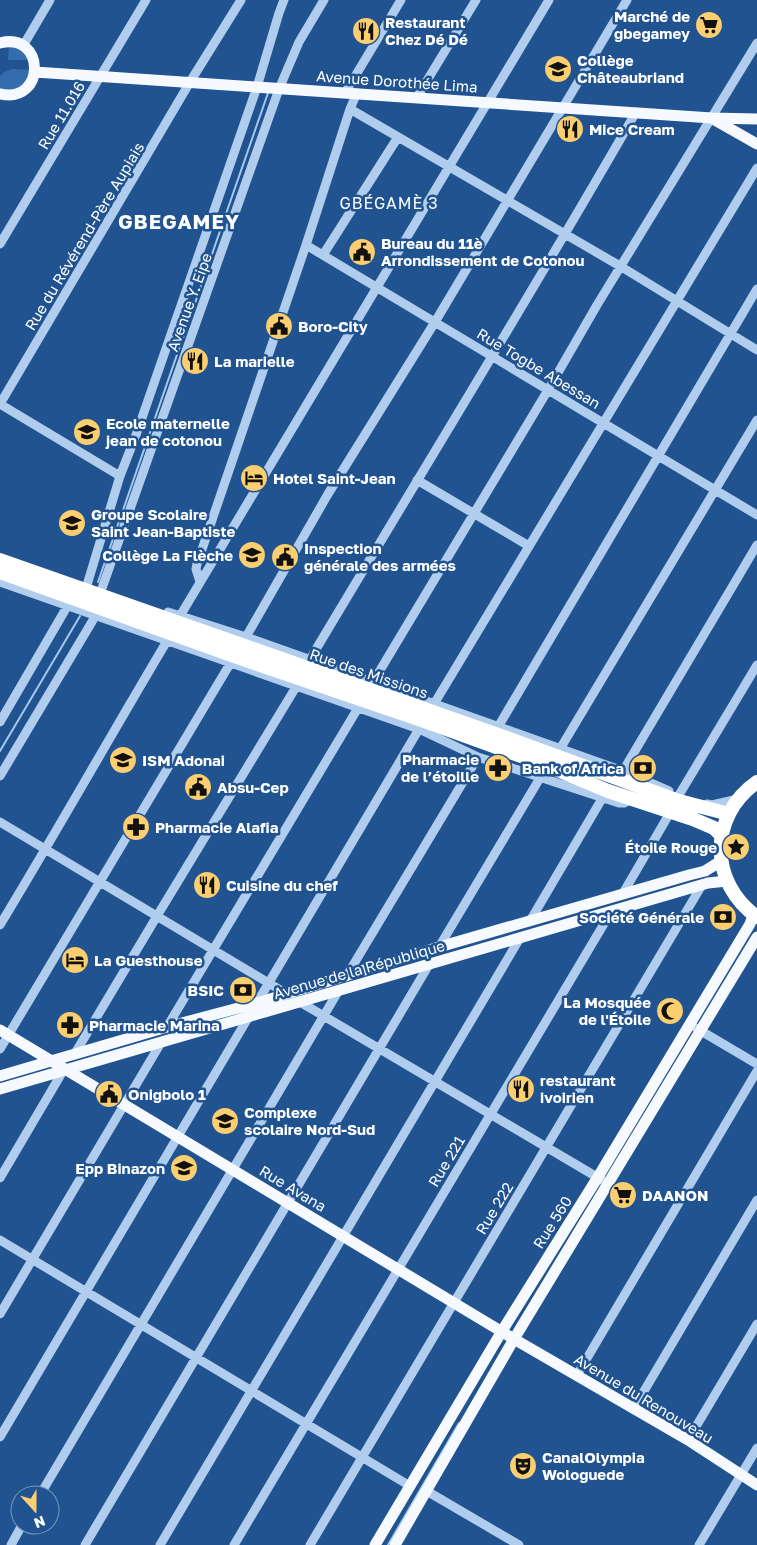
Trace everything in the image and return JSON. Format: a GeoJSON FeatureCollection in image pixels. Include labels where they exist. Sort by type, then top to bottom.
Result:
{"type":"FeatureCollection","features":[{"type":"Feature","properties":{"kind":"highway","name":"Rue des Missions"},"geometry":{"type":"LineString","coordinates":[[0,560],[461,734],[546,764],[608,791],[704,823],[714,828],[722,836]]}},
{"type":"Feature","properties":{"kind":"highway","name":"Rue des Missions"},"geometry":{"type":"LineString","coordinates":[[0,572],[493,733],[679,801],[729,814]]}},
{"type":"Feature","properties":{"kind":"highway"},"geometry":{"type":"LineString","coordinates":[[755,916],[739,901],[727,881],[721,861],[722,836],[729,814],[738,799],[757,782]]}},
{"type":"Feature","properties":{"kind":"main road"},"geometry":{"type":"LineString","coordinates":[[0,43],[14,42],[28,50],[33,58],[35,72],[31,83],[23,91],[12,95],[0,94]]}},
{"type":"Feature","properties":{"kind":"main road","name":"Avenue Dorothée Lima"},"geometry":{"type":"LineString","coordinates":[[35,72],[712,118],[757,119]]}},
{"type":"Feature","properties":{"kind":"main road"},"geometry":{"type":"LineString","coordinates":[[712,118],[757,144]]}},
{"type":"Feature","properties":{"kind":"main road","name":"Avenue de la République"},"geometry":{"type":"LineString","coordinates":[[0,1076],[167,1027],[257,1003],[439,947],[704,871],[721,861]]}},
{"type":"Feature","properties":{"kind":"main road","name":"Avenue de la République"},"geometry":{"type":"LineString","coordinates":[[0,1089],[702,885],[716,881],[727,881]]}},
{"type":"Feature","properties":{"kind":"main road","name":"Rue 560"},"geometry":{"type":"LineString","coordinates":[[375,1545],[502,1331],[598,1177],[755,916]]}},
{"type":"Feature","properties":{"kind":"main road","name":"Rue 560"},"geometry":{"type":"LineString","coordinates":[[394,1545],[514,1339],[757,937]]}},
{"type":"Feature","properties":{"kind":"main road","name":"Rue Avana"},"geometry":{"type":"LineString","coordinates":[[4,1032],[53,1061],[65,1071],[125,1104],[502,1331]]}},
{"type":"Feature","properties":{"kind":"main road","name":"Avenue du Renouveau"},"geometry":{"type":"LineString","coordinates":[[502,1331],[688,1440],[757,1485]]}},
{"type":"Feature","properties":{"kind":"street"},"geometry":{"type":"LineString","coordinates":[[23,46],[50,0]]}},
{"type":"Feature","properties":{"kind":"street","name":"Rue 11.016"},"geometry":{"type":"LineString","coordinates":[[0,244],[146,0]]}},
{"type":"Feature","properties":{"kind":"street","name":"Rue du Révérend-Père Aupiais"},"geometry":{"type":"LineString","coordinates":[[0,404],[190,82],[242,0]]}},
{"type":"Feature","properties":{"kind":"street","name":"Avenue Y. Eipe"},"geometry":{"type":"LineString","coordinates":[[86,585],[120,476],[257,87],[284,0]]}},
{"type":"Feature","properties":{"kind":"street","name":"Avenue Y. Eipe"},"geometry":{"type":"LineString","coordinates":[[101,591],[279,89],[299,42],[324,0]]}},
{"type":"Feature","properties":{"kind":"street"},"geometry":{"type":"LineString","coordinates":[[345,93],[401,0]]}},
{"type":"Feature","properties":{"kind":"street"},"geometry":{"type":"LineString","coordinates":[[417,98],[476,0]]}},
{"type":"Feature","properties":{"kind":"street"},"geometry":{"type":"LineString","coordinates":[[180,616],[549,0]]}},
{"type":"Feature","properties":{"kind":"street"},"geometry":{"type":"LineString","coordinates":[[0,1049],[4,1032],[100,882],[328,494],[435,322],[627,0]]}},
{"type":"Feature","properties":{"kind":"street"},"geometry":{"type":"LineString","coordinates":[[373,682],[620,266],[757,43]]}},
{"type":"Feature","properties":{"kind":"street"},"geometry":{"type":"LineString","coordinates":[[200,582],[196,569],[197,564],[350,109],[357,94]]}},
{"type":"Feature","properties":{"kind":"street"},"geometry":{"type":"LineString","coordinates":[[350,109],[620,266],[757,350]]}},
{"type":"Feature","properties":{"kind":"street"},"geometry":{"type":"LineString","coordinates":[[309,661],[566,235],[636,112]]}},
{"type":"Feature","properties":{"kind":"street"},"geometry":{"type":"LineString","coordinates":[[323,255],[398,137]]}},
{"type":"Feature","properties":{"kind":"street"},"geometry":{"type":"LineString","coordinates":[[434,704],[757,168]]}},
{"type":"Feature","properties":{"kind":"street","name":"Rue Togbe Abessan"},"geometry":{"type":"LineString","coordinates":[[306,244],[757,515]]}},
{"type":"Feature","properties":{"kind":"street"},"geometry":{"type":"LineString","coordinates":[[498,727],[757,289]]}},
{"type":"Feature","properties":{"kind":"street"},"geometry":{"type":"LineString","coordinates":[[0,404],[120,476]]}},
{"type":"Feature","properties":{"kind":"street"},"geometry":{"type":"LineString","coordinates":[[560,749],[757,420]]}},
{"type":"Feature","properties":{"kind":"street"},"geometry":{"type":"LineString","coordinates":[[417,480],[529,546]]}},
{"type":"Feature","properties":{"kind":"street"},"geometry":{"type":"LineString","coordinates":[[623,771],[757,545]]}},
{"type":"Feature","properties":{"kind":"street"},"geometry":{"type":"LineString","coordinates":[[0,554],[101,591],[180,616],[296,687],[419,729],[478,757],[540,778],[622,804],[631,799]]}},
{"type":"Feature","properties":{"kind":"street"},"geometry":{"type":"LineString","coordinates":[[0,582],[167,641],[309,661],[623,771],[679,795],[712,805],[738,799]]}},
{"type":"Feature","properties":{"kind":"street"},"geometry":{"type":"LineString","coordinates":[[0,722],[68,605]]}},
{"type":"Feature","properties":{"kind":"street"},"geometry":{"type":"LineString","coordinates":[[0,776],[96,615]]}},
{"type":"Feature","properties":{"kind":"street"},"geometry":{"type":"LineString","coordinates":[[0,925],[46,850],[167,641]]}},
{"type":"Feature","properties":{"kind":"street"},"geometry":{"type":"LineString","coordinates":[[679,795],[757,665]]}},
{"type":"Feature","properties":{"kind":"street"},"geometry":{"type":"LineString","coordinates":[[74,1055],[296,687]]}},
{"type":"Feature","properties":{"kind":"street"},"geometry":{"type":"LineString","coordinates":[[167,1027],[358,708]]}},
{"type":"Feature","properties":{"kind":"street"},"geometry":{"type":"LineString","coordinates":[[0,1436],[419,729]]}},
{"type":"Feature","properties":{"kind":"street"},"geometry":{"type":"LineString","coordinates":[[346,977],[478,757]]}},
{"type":"Feature","properties":{"kind":"street"},"geometry":{"type":"LineString","coordinates":[[439,947],[540,778]]}},
{"type":"Feature","properties":{"kind":"street"},"geometry":{"type":"LineString","coordinates":[[530,921],[602,797]]}},
{"type":"Feature","properties":{"kind":"street"},"geometry":{"type":"LineString","coordinates":[[622,895],[671,811]]}},
{"type":"Feature","properties":{"kind":"street"},"geometry":{"type":"LineString","coordinates":[[0,822],[287,994]]}},
{"type":"Feature","properties":{"kind":"street","name":"Rue 222"},"geometry":{"type":"LineString","coordinates":[[310,1545],[702,885]]}},
{"type":"Feature","properties":{"kind":"street","name":"Rue 221"},"geometry":{"type":"LineString","coordinates":[[234,1545],[611,912]]}},
{"type":"Feature","properties":{"kind":"street"},"geometry":{"type":"LineString","coordinates":[[160,1545],[520,938]]}},
{"type":"Feature","properties":{"kind":"street"},"geometry":{"type":"LineString","coordinates":[[84,1545],[430,963]]}},
{"type":"Feature","properties":{"kind":"street"},"geometry":{"type":"LineString","coordinates":[[46,1485],[339,990]]}},
{"type":"Feature","properties":{"kind":"street"},"geometry":{"type":"LineString","coordinates":[[300,1002],[609,1184]]}},
{"type":"Feature","properties":{"kind":"street"},"geometry":{"type":"LineString","coordinates":[[689,1024],[757,1064]]}},
{"type":"Feature","properties":{"kind":"street"},"geometry":{"type":"LineString","coordinates":[[0,1314],[162,1041]]}},
{"type":"Feature","properties":{"kind":"street"},"geometry":{"type":"LineString","coordinates":[[0,1178],[65,1071]]}},
{"type":"Feature","properties":{"kind":"street"},"geometry":{"type":"LineString","coordinates":[[577,1375],[757,1071]]}},
{"type":"Feature","properties":{"kind":"street"},"geometry":{"type":"LineString","coordinates":[[634,1408],[757,1200]]}},
{"type":"Feature","properties":{"kind":"street"},"geometry":{"type":"LineString","coordinates":[[0,1240],[410,1486]]}},
{"type":"Feature","properties":{"kind":"street"},"geometry":{"type":"LineString","coordinates":[[688,1440],[757,1324]]}},
{"type":"Feature","properties":{"kind":"street"},"geometry":{"type":"LineString","coordinates":[[699,1545],[757,1448]]}},
{"type":"Feature","properties":{"kind":"street"},"geometry":{"type":"LineString","coordinates":[[425,1490],[519,1545]]}},
{"type":"Feature","properties":{"kind":"shaded area"},"geometry":{"type":"Polygon","coordinates":[[[9,45],[21,50],[29,60],[8,60],[9,45]]]}},
{"type":"Feature","properties":{"kind":"shaded area"},"geometry":{"type":"Polygon","coordinates":[[[13,69],[30,70],[26,83],[16,91],[0,90],[0,76],[4,72],[13,69]]]}},
{"type":"Feature","properties":{"kind":"waterway"},"geometry":{"type":"LineString","coordinates":[[98,582],[268,93]]}},
{"type":"Feature","properties":{"kind":"waterway"},"geometry":{"type":"LineString","coordinates":[[0,751],[80,616]]}},
{"type":"Feature","properties":{"kind":"waterway"},"geometry":{"type":"LineString","coordinates":[[388,1545],[459,1423]]}},
{"type":"Feature","properties":{"kind":"place","name":"Marché de gbegamey"},"geometry":{"type":"Point","coordinates":[709,25]}},
{"type":"Feature","properties":{"kind":"place","name":"Restaurant Chez Dé Dé"},"geometry":{"type":"Point","coordinates":[366,31]}},
{"type":"Feature","properties":{"kind":"place","name":"Collège Châteaubriand"},"geometry":{"type":"Point","coordinates":[558,69]}},
{"type":"Feature","properties":{"kind":"place","name":"Mice Cream"},"geometry":{"type":"Point","coordinates":[570,129]}},
{"type":"Feature","properties":{"kind":"place","name":"Bureau du 11è Arrondissement de Cotonou"},"geometry":{"type":"Point","coordinates":[362,252]}},
{"type":"Feature","properties":{"kind":"place","name":"Boro-City"},"geometry":{"type":"Point","coordinates":[279,326]}},
{"type":"Feature","properties":{"kind":"place","name":"La marielle"},"geometry":{"type":"Point","coordinates":[195,361]}},
{"type":"Feature","properties":{"kind":"place","name":"Ecole maternelle jean de cotonou"},"geometry":{"type":"Point","coordinates":[87,432]}},
{"type":"Feature","properties":{"kind":"place","name":"Hotel Saint-Jean"},"geometry":{"type":"Point","coordinates":[254,478]}},
{"type":"Feature","properties":{"kind":"place","name":"Groupe Scolaire Saint Jean-Baptiste"},"geometry":{"type":"Point","coordinates":[72,523]}},
{"type":"Feature","properties":{"kind":"place","name":"Collège La Flèche"},"geometry":{"type":"Point","coordinates":[252,555]}},
{"type":"Feature","properties":{"kind":"place","name":"Inspection générale des armées"},"geometry":{"type":"Point","coordinates":[285,557]}},
{"type":"Feature","properties":{"kind":"place","name":"ISM Adonai"},"geometry":{"type":"Point","coordinates":[123,760]}},
{"type":"Feature","properties":{"kind":"place","name":"Pharmacie de l’étoille"},"geometry":{"type":"Point","coordinates":[498,768]}},
{"type":"Feature","properties":{"kind":"place","name":"Bank of Africa"},"geometry":{"type":"Point","coordinates":[643,768]}},
{"type":"Feature","properties":{"kind":"place","name":"Absu-Cep"},"geometry":{"type":"Point","coordinates":[198,787]}},
{"type":"Feature","properties":{"kind":"place","name":"Pharmacie Alafia"},"geometry":{"type":"Point","coordinates":[136,827]}},
{"type":"Feature","properties":{"kind":"place","name":"Étoile Rouge"},"geometry":{"type":"Point","coordinates":[736,847]}},
{"type":"Feature","properties":{"kind":"place","name":"Cuisine du chef"},"geometry":{"type":"Point","coordinates":[207,885]}},
{"type":"Feature","properties":{"kind":"place","name":"Société Générale"},"geometry":{"type":"Point","coordinates":[723,917]}},
{"type":"Feature","properties":{"kind":"place","name":"La Guesthouse"},"geometry":{"type":"Point","coordinates":[75,960]}},
{"type":"Feature","properties":{"kind":"place","name":"BSIC"},"geometry":{"type":"Point","coordinates":[243,990]}},
{"type":"Feature","properties":{"kind":"place","name":"La Mosquée de l'Étoile"},"geometry":{"type":"Point","coordinates":[670,1011]}},
{"type":"Feature","properties":{"kind":"place","name":"Pharmacie Marina"},"geometry":{"type":"Point","coordinates":[70,1025]}},
{"type":"Feature","properties":{"kind":"place","name":"restaurant ivoirien"},"geometry":{"type":"Point","coordinates":[521,1089]}},
{"type":"Feature","properties":{"kind":"place","name":"Onigbolo 1"},"geometry":{"type":"Point","coordinates":[109,1094]}},
{"type":"Feature","properties":{"kind":"place","name":"Complexe scolaire Nord-Sud"},"geometry":{"type":"Point","coordinates":[225,1121]}},
{"type":"Feature","properties":{"kind":"place","name":"Epp Binazon"},"geometry":{"type":"Point","coordinates":[184,1168]}},
{"type":"Feature","properties":{"kind":"place","name":"DAANON"},"geometry":{"type":"Point","coordinates":[623,1195]}},
{"type":"Feature","properties":{"kind":"place","name":"CanalOlympia Wologuede"},"geometry":{"type":"Point","coordinates":[523,1466]}},
{"type":"Feature","properties":{"kind":"district","name":"GBÉGAMÈ 3"},"geometry":{"type":"Point","coordinates":[389,203]}},
{"type":"Feature","properties":{"kind":"district","name":"GBEGAMEY"},"geometry":{"type":"Point","coordinates":[179,221]}}]}
